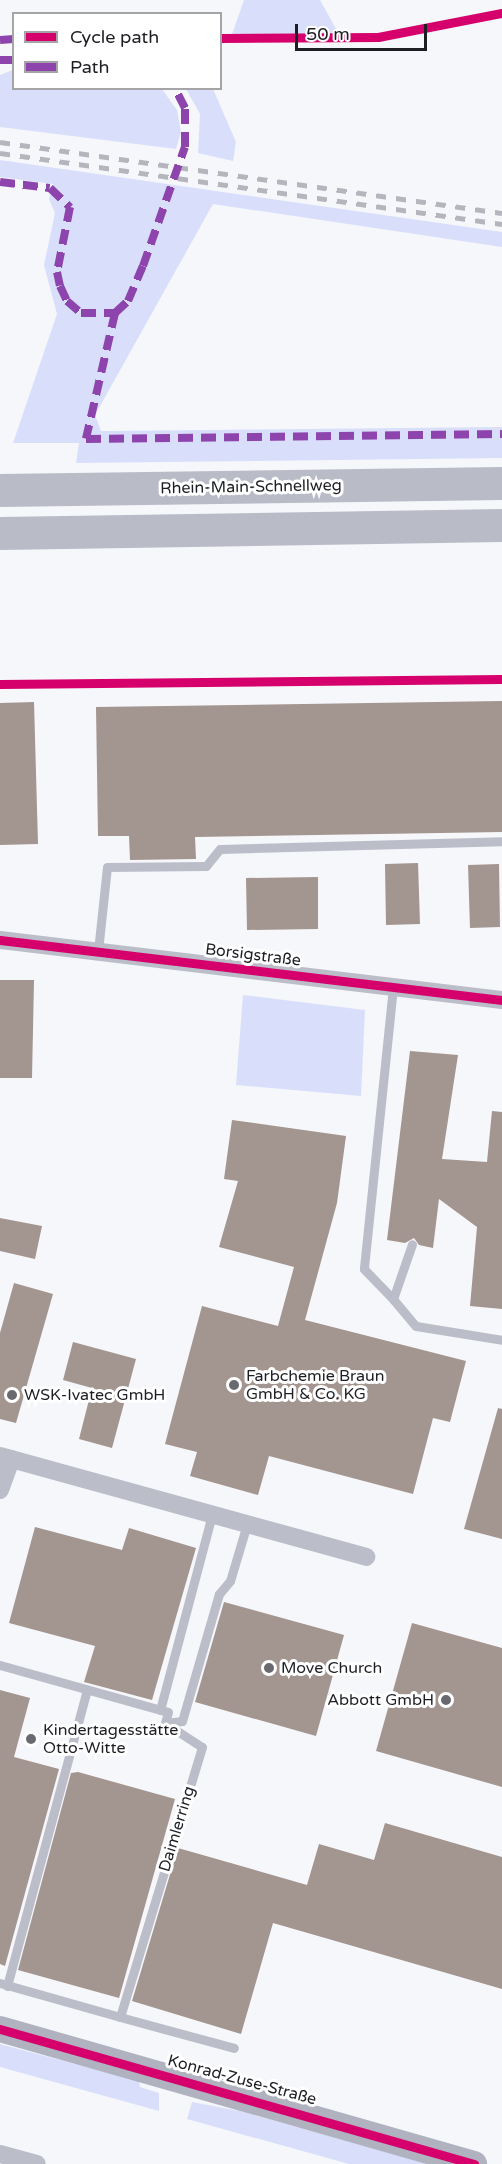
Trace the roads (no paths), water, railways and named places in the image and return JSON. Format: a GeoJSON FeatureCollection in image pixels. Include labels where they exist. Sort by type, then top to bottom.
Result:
{"type":"FeatureCollection","features":[{"type":"Feature","properties":{"kind":"highway","name":"Rhein-Main-Schnellweg"},"geometry":{"type":"LineString","coordinates":[[0,490],[502,483]]}},
{"type":"Feature","properties":{"kind":"highway"},"geometry":{"type":"LineString","coordinates":[[0,533],[502,525]]}},
{"type":"Feature","properties":{"kind":"street","name":"Borsigstraße"},"geometry":{"type":"LineString","coordinates":[[0,940],[502,1000]]}},
{"type":"Feature","properties":{"kind":"street"},"geometry":{"type":"LineString","coordinates":[[0,1490],[6,1458],[366,1557]]}},
{"type":"Feature","properties":{"kind":"street","name":"Konrad-Zuse-Straße"},"geometry":{"type":"LineString","coordinates":[[0,2029],[474,2164]]}},
{"type":"Feature","properties":{"kind":"street"},"geometry":{"type":"LineString","coordinates":[[0,2154],[37,2164]]}},
{"type":"Feature","properties":{"kind":"lane"},"geometry":{"type":"LineString","coordinates":[[98,951],[107,867],[206,866],[220,849],[502,841]]}},
{"type":"Feature","properties":{"kind":"lane"},"geometry":{"type":"LineString","coordinates":[[393,987],[364,1269],[416,1326],[502,1340]]}},
{"type":"Feature","properties":{"kind":"lane"},"geometry":{"type":"LineString","coordinates":[[393,1299],[412,1244]]}},
{"type":"Feature","properties":{"kind":"lane"},"geometry":{"type":"LineString","coordinates":[[160,1710],[212,1515]]}},
{"type":"Feature","properties":{"kind":"lane"},"geometry":{"type":"LineString","coordinates":[[0,1665],[168,1712],[165,1723],[182,1721],[219,1594],[231,1581],[247,1524]]}},
{"type":"Feature","properties":{"kind":"lane"},"geometry":{"type":"LineString","coordinates":[[87,1690],[4,1984],[234,2049]]}},
{"type":"Feature","properties":{"kind":"lane","name":"Daimlerring"},"geometry":{"type":"LineString","coordinates":[[120,2017],[202,1747],[165,1723]]}},
{"type":"Feature","properties":{"kind":"railway"},"geometry":{"type":"LineString","coordinates":[[0,142],[502,213]]}},
{"type":"Feature","properties":{"kind":"railway"},"geometry":{"type":"LineString","coordinates":[[0,153],[502,224]]}},
{"type":"Feature","properties":{"kind":"place","name":"Farbchemie Braun GmbH & Co. KG"},"geometry":{"type":"Point","coordinates":[234,1385]}},
{"type":"Feature","properties":{"kind":"place","name":"WSK-Ivatec GmbH"},"geometry":{"type":"Point","coordinates":[12,1395]}},
{"type":"Feature","properties":{"kind":"place","name":"Move Church"},"geometry":{"type":"Point","coordinates":[269,1668]}},
{"type":"Feature","properties":{"kind":"place","name":"Abbott GmbH"},"geometry":{"type":"Point","coordinates":[446,1700]}},
{"type":"Feature","properties":{"kind":"place","name":"Kindertagesstätte Otto-Witte"},"geometry":{"type":"Point","coordinates":[31,1739]}}]}
